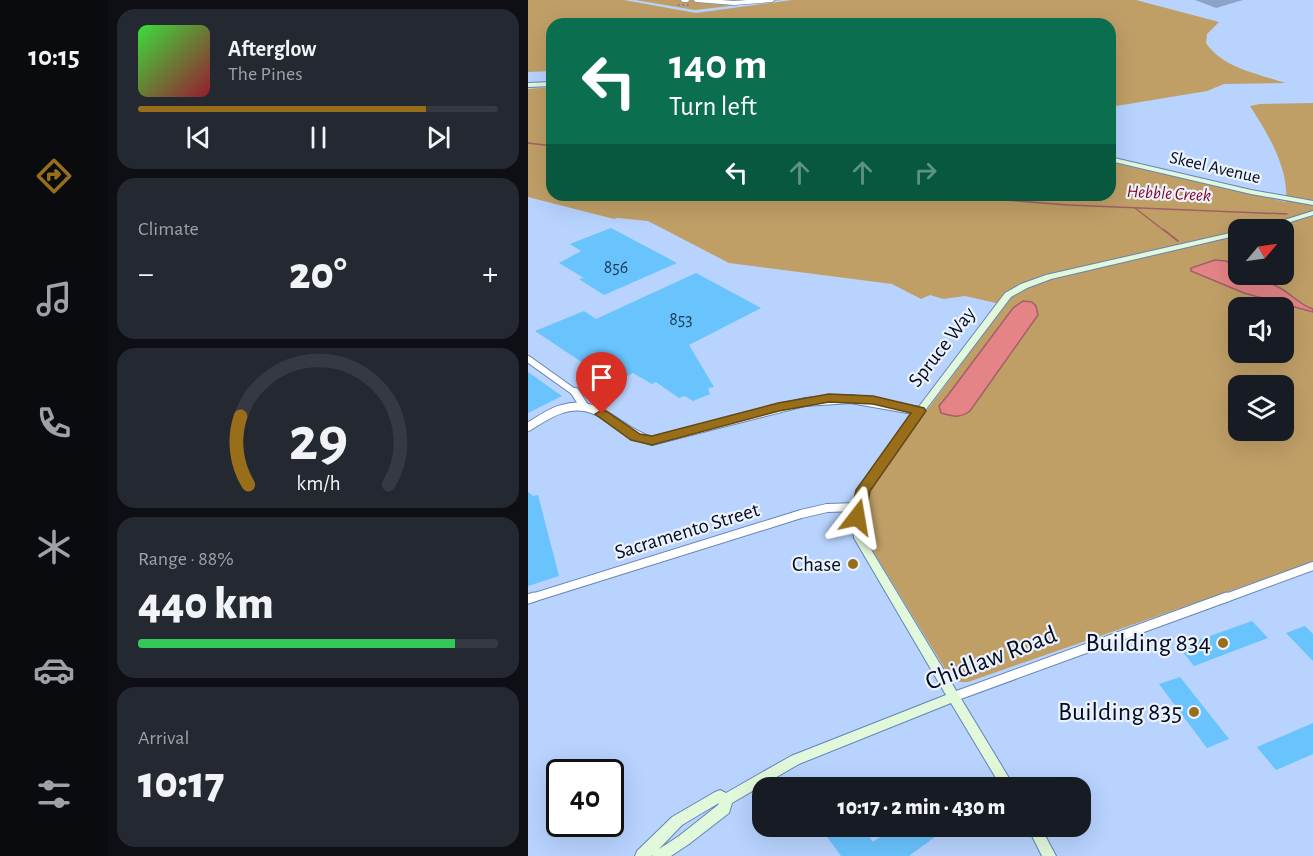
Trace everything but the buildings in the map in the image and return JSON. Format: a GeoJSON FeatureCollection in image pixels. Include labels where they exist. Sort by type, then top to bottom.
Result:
{"type":"FeatureCollection","features":[{"type":"Feature","properties":{"kind":"street"},"geometry":{"type":"LineString","coordinates":[[696,0],[734,3],[772,0]]}},
{"type":"Feature","properties":{"kind":"street"},"geometry":{"type":"LineString","coordinates":[[528,86],[546,84]]}},
{"type":"Feature","properties":{"kind":"street","name":"Skeel Avenue"},"geometry":{"type":"LineString","coordinates":[[1116,160],[1251,192],[1313,203]]}},
{"type":"Feature","properties":{"kind":"street"},"geometry":{"type":"LineString","coordinates":[[1293,219],[1313,213]]}},
{"type":"Feature","properties":{"kind":"street","name":"Spruce Way"},"geometry":{"type":"LineString","coordinates":[[1002,777],[859,538],[858,507],[863,490],[919,411],[1004,301],[1024,286],[1049,277],[1228,236]]}},
{"type":"Feature","properties":{"kind":"street"},"geometry":{"type":"LineString","coordinates":[[528,359],[579,395],[584,406]]}},
{"type":"Feature","properties":{"kind":"street"},"geometry":{"type":"LineString","coordinates":[[528,427],[561,410],[584,406],[594,408],[636,437],[652,441],[778,407],[821,399],[873,400],[919,411]]}},
{"type":"Feature","properties":{"kind":"street","name":"Sacramento Street"},"geometry":{"type":"LineString","coordinates":[[528,599],[801,514],[827,508],[858,507]]}},
{"type":"Feature","properties":{"kind":"street","name":"Chidlaw Road"},"geometry":{"type":"LineString","coordinates":[[727,799],[795,759],[953,697],[1313,566]]}},
{"type":"Feature","properties":{"kind":"street","name":"Chidlaw Road"},"geometry":{"type":"LineString","coordinates":[[642,856],[677,821],[720,796],[727,799]]}},
{"type":"Feature","properties":{"kind":"street","name":"Chidlaw Road"},"geometry":{"type":"LineString","coordinates":[[659,856],[684,840],[726,807],[727,799]]}},
{"type":"Feature","properties":{"kind":"street"},"geometry":{"type":"LineString","coordinates":[[1039,837],[1049,856]]}},
{"type":"Feature","properties":{"kind":"shaded area"},"geometry":{"type":"Polygon","coordinates":[[[528,0],[624,0],[696,13],[792,0],[1136,0],[1219,22],[1207,34],[1206,43],[1213,52],[1242,69],[1286,83],[1224,84],[1207,91],[1116,106],[1116,18],[546,18],[546,71],[528,72],[528,0]]]}},
{"type":"Feature","properties":{"kind":"shaded area"},"geometry":{"type":"Polygon","coordinates":[[[635,0],[781,0],[695,10],[635,0]]]}},
{"type":"Feature","properties":{"kind":"shaded area"},"geometry":{"type":"Polygon","coordinates":[[[546,88],[546,201],[1116,201],[1116,163],[1286,202],[1281,164],[1250,106],[1313,103],[1313,562],[968,682],[960,682],[950,677],[868,543],[863,518],[867,496],[873,483],[1005,305],[965,296],[943,299],[930,295],[921,299],[892,284],[729,263],[648,221],[614,219],[528,197],[528,89],[546,88]]]}},
{"type":"Feature","properties":{"kind":"shaded area"},"geometry":{"type":"Polygon","coordinates":[[[1215,260],[1226,261],[1228,262],[1228,285],[1274,285],[1292,297],[1259,297],[1244,293],[1191,271],[1191,268],[1215,260]]]}},
{"type":"Feature","properties":{"kind":"shaded area"},"geometry":{"type":"Polygon","coordinates":[[[1294,298],[1313,309],[1313,312],[1294,307],[1294,298]]]}},
{"type":"Feature","properties":{"kind":"shaded area"},"geometry":{"type":"Polygon","coordinates":[[[1023,301],[1032,302],[1036,306],[1038,315],[970,411],[959,416],[941,413],[939,406],[1013,308],[1023,301]]]}},
{"type":"Feature","properties":{"kind":"waterway","name":"Hebble Creek"},"geometry":{"type":"LineString","coordinates":[[528,143],[546,145]]}},
{"type":"Feature","properties":{"kind":"waterway","name":"Hebble Creek"},"geometry":{"type":"LineString","coordinates":[[1018,201],[1287,214]]}},
{"type":"Feature","properties":{"kind":"waterway"},"geometry":{"type":"LineString","coordinates":[[1135,208],[1166,232]]}},
{"type":"Feature","properties":{"kind":"waterway"},"geometry":{"type":"LineString","coordinates":[[1164,230],[1178,241]]}},
{"type":"Feature","properties":{"kind":"taxiway"},"geometry":{"type":"LineString","coordinates":[[1200,0],[1216,5],[1238,0]]}},
{"type":"Feature","properties":{"kind":"railway"},"geometry":{"type":"LineString","coordinates":[[678,5],[691,5]]}},
{"type":"Feature","properties":{"kind":"place","name":"Chase"},"geometry":{"type":"Point","coordinates":[853,564]}},
{"type":"Feature","properties":{"kind":"place","name":"Building 834"},"geometry":{"type":"Point","coordinates":[1223,643]}},
{"type":"Feature","properties":{"kind":"place","name":"Building 835"},"geometry":{"type":"Point","coordinates":[1194,712]}},
{"type":"Feature","properties":{"kind":"route"},"geometry":{"type":"LineString","coordinates":[[602,414],[636,437],[652,441],[778,407],[829,398],[873,400],[919,411],[863,490],[857,517]]}}]}
